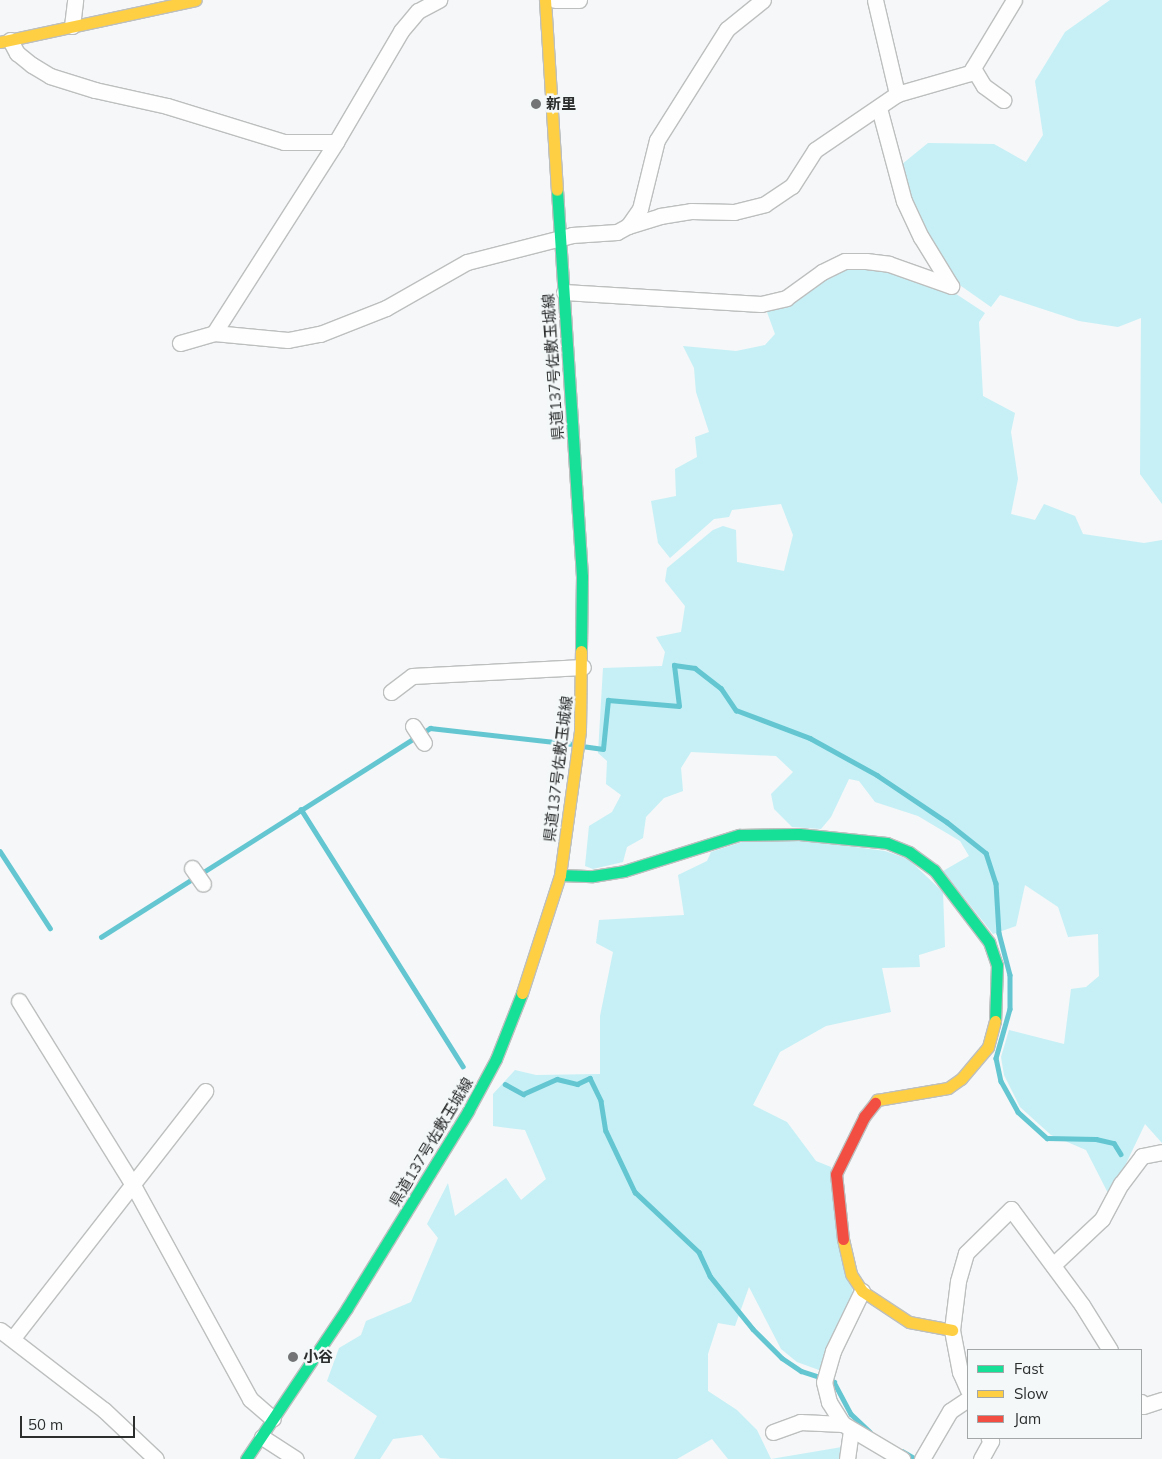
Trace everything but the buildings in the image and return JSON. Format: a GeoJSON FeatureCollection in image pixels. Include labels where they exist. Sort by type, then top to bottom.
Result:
{"type":"FeatureCollection","features":[{"type":"Feature","properties":{"kind":"main road"},"geometry":{"type":"LineString","coordinates":[[5,41],[196,0]]}},
{"type":"Feature","properties":{"kind":"main road","name":"県道137号佐敷玉城線"},"geometry":{"type":"LineString","coordinates":[[246,1459],[262,1438],[347,1308],[473,1103],[518,1005],[560,876],[580,735],[583,667],[582,576],[545,0]]}},
{"type":"Feature","properties":{"kind":"main road"},"geometry":{"type":"LineString","coordinates":[[560,876],[593,876],[624,871],[739,836],[799,834],[887,843],[908,852],[934,870],[989,942],[997,965],[998,992],[996,1018],[983,1056],[948,1088],[877,1100],[864,1118],[836,1174],[842,1235],[851,1274],[862,1291],[908,1322],[952,1330]]}},
{"type":"Feature","properties":{"kind":"street"},"geometry":{"type":"LineString","coordinates":[[72,26],[75,0]]}},
{"type":"Feature","properties":{"kind":"street"},"geometry":{"type":"LineString","coordinates":[[214,334],[336,142],[401,30],[418,10],[440,0]]}},
{"type":"Feature","properties":{"kind":"street"},"geometry":{"type":"LineString","coordinates":[[555,0],[579,0]]}},
{"type":"Feature","properties":{"kind":"street"},"geometry":{"type":"LineString","coordinates":[[628,226],[640,208],[656,140],[727,29],[763,0]]}},
{"type":"Feature","properties":{"kind":"street"},"geometry":{"type":"LineString","coordinates":[[875,0],[896,94]]}},
{"type":"Feature","properties":{"kind":"street"},"geometry":{"type":"LineString","coordinates":[[180,343],[214,334],[288,340],[320,334],[386,308],[467,262],[560,238],[617,232],[628,226],[660,216],[691,211],[734,212],[765,204],[792,186],[815,150],[880,108],[896,94],[970,73],[1014,0]]}},
{"type":"Feature","properties":{"kind":"street"},"geometry":{"type":"LineString","coordinates":[[5,41],[32,66],[50,76],[86,87],[167,106],[284,142],[336,142]]}},
{"type":"Feature","properties":{"kind":"street"},"geometry":{"type":"LineString","coordinates":[[974,68],[984,86],[1003,100]]}},
{"type":"Feature","properties":{"kind":"street"},"geometry":{"type":"LineString","coordinates":[[564,292],[761,304],[786,298],[822,272],[845,261],[888,264],[950,286],[921,237],[904,201],[880,108]]}},
{"type":"Feature","properties":{"kind":"street"},"geometry":{"type":"LineString","coordinates":[[391,692],[412,676],[583,667]]}},
{"type":"Feature","properties":{"kind":"street"},"geometry":{"type":"LineString","coordinates":[[413,726],[424,743]]}},
{"type":"Feature","properties":{"kind":"street"},"geometry":{"type":"LineString","coordinates":[[192,868],[203,884]]}},
{"type":"Feature","properties":{"kind":"street"},"geometry":{"type":"LineString","coordinates":[[19,1002],[133,1185],[250,1398],[273,1419]]}},
{"type":"Feature","properties":{"kind":"street"},"geometry":{"type":"LineString","coordinates":[[156,1459],[104,1410],[6,1334],[133,1185],[152,1155],[205,1091]]}},
{"type":"Feature","properties":{"kind":"street"},"geometry":{"type":"LineString","coordinates":[[1053,1265],[1102,1219],[1121,1184],[1142,1156],[1162,1152]]}},
{"type":"Feature","properties":{"kind":"street"},"geometry":{"type":"LineString","coordinates":[[967,1388],[960,1372],[952,1330],[958,1280],[966,1253],[1011,1209],[1053,1265],[1109,1349]]}},
{"type":"Feature","properties":{"kind":"street"},"geometry":{"type":"LineString","coordinates":[[862,1291],[852,1306],[826,1375],[829,1402],[847,1427],[879,1454],[902,1459]]}},
{"type":"Feature","properties":{"kind":"street"},"geometry":{"type":"LineString","coordinates":[[924,1456],[950,1411],[967,1400]]}},
{"type":"Feature","properties":{"kind":"street"},"geometry":{"type":"LineString","coordinates":[[1142,1404],[1143,1406],[1162,1400]]}},
{"type":"Feature","properties":{"kind":"street"},"geometry":{"type":"LineString","coordinates":[[773,1432],[800,1422],[847,1427]]}},
{"type":"Feature","properties":{"kind":"street"},"geometry":{"type":"LineString","coordinates":[[847,1427],[847,1459]]}},
{"type":"Feature","properties":{"kind":"street"},"geometry":{"type":"LineString","coordinates":[[262,1438],[296,1459]]}},
{"type":"Feature","properties":{"kind":"street"},"geometry":{"type":"LineString","coordinates":[[981,1459],[989,1439]]}},
{"type":"Feature","properties":{"kind":"shaded area"},"geometry":{"type":"Polygon","coordinates":[[[1110,0],[1162,0],[1162,504],[1140,474],[1141,318],[1118,327],[1079,321],[1000,295],[991,307],[954,281],[921,228],[906,192],[901,165],[928,143],[994,144],[1026,162],[1043,135],[1035,81],[1065,32],[1110,0]]]}},
{"type":"Feature","properties":{"kind":"shaded area"},"geometry":{"type":"Polygon","coordinates":[[[870,265],[950,290],[985,313],[979,322],[983,396],[1015,413],[1011,432],[1018,479],[1011,514],[1035,520],[1044,504],[1075,516],[1083,534],[1144,543],[1162,540],[1162,1143],[1145,1124],[1110,1197],[1086,1150],[1051,1135],[1020,1107],[1004,1075],[1001,1057],[1009,1030],[1064,1044],[1071,989],[1086,987],[1099,976],[1098,934],[1068,937],[1058,907],[1025,885],[1016,926],[993,934],[943,871],[969,856],[960,841],[918,816],[875,802],[859,781],[849,779],[831,817],[821,829],[792,827],[774,809],[771,794],[793,772],[776,756],[691,752],[681,768],[683,791],[664,798],[646,817],[643,838],[627,847],[623,862],[593,869],[585,866],[589,826],[612,812],[621,795],[606,784],[607,761],[598,753],[603,668],[662,666],[665,652],[656,637],[681,632],[685,606],[665,581],[667,568],[713,530],[723,526],[736,530],[737,562],[784,571],[793,535],[781,504],[732,510],[729,517],[714,519],[670,558],[658,543],[651,501],[676,496],[675,469],[697,457],[695,437],[709,432],[696,392],[694,368],[683,346],[736,351],[765,345],[775,334],[767,312],[790,304],[809,286],[843,267],[870,265]]]}},
{"type":"Feature","properties":{"kind":"shaded area"},"geometry":{"type":"Polygon","coordinates":[[[802,840],[885,851],[908,859],[943,892],[945,947],[919,955],[920,967],[882,968],[891,1012],[826,1026],[780,1052],[753,1105],[787,1122],[816,1161],[831,1167],[853,1293],[819,1370],[797,1362],[781,1349],[749,1287],[735,1326],[718,1323],[708,1354],[708,1391],[737,1410],[757,1430],[771,1459],[728,1459],[712,1439],[677,1459],[452,1459],[440,1458],[422,1435],[393,1439],[380,1459],[354,1459],[377,1416],[327,1381],[339,1348],[361,1335],[366,1321],[411,1302],[438,1238],[427,1224],[448,1183],[455,1216],[506,1178],[521,1200],[546,1179],[525,1130],[493,1126],[493,1094],[515,1070],[536,1075],[600,1074],[600,1016],[613,952],[596,943],[599,920],[684,915],[678,875],[707,861],[711,852],[742,842],[802,840]]]}},
{"type":"Feature","properties":{"kind":"shaded area"},"geometry":{"type":"Polygon","coordinates":[[[842,1447],[839,1459],[771,1459],[842,1447]]]}},
{"type":"Feature","properties":{"kind":"waterway"},"geometry":{"type":"LineString","coordinates":[[582,746],[603,749],[608,700],[679,706],[674,665],[695,668],[721,688],[736,710],[810,738],[877,775],[947,822],[986,853],[996,883],[999,933],[1010,975],[1010,1009],[996,1058],[1001,1081],[1018,1112],[1047,1138],[1096,1139],[1114,1143],[1121,1154]]}},
{"type":"Feature","properties":{"kind":"waterway"},"geometry":{"type":"LineString","coordinates":[[101,937],[430,728],[572,744]]}},
{"type":"Feature","properties":{"kind":"waterway"},"geometry":{"type":"LineString","coordinates":[[301,809],[463,1066]]}},
{"type":"Feature","properties":{"kind":"waterway"},"geometry":{"type":"LineString","coordinates":[[0,851],[50,928]]}},
{"type":"Feature","properties":{"kind":"waterway"},"geometry":{"type":"LineString","coordinates":[[505,1084],[523,1094],[557,1079],[577,1084],[590,1078],[601,1101],[606,1131],[635,1192],[699,1252],[710,1276],[753,1329],[782,1358],[801,1371],[834,1382],[851,1414],[870,1432]]}},
{"type":"Feature","properties":{"kind":"waterway"},"geometry":{"type":"LineString","coordinates":[[902,1451],[916,1459]]}},
{"type":"Feature","properties":{"kind":"traffic: fast"},"geometry":{"type":"LineString","coordinates":[[557,190],[582,576],[581,651]]}},
{"type":"Feature","properties":{"kind":"traffic: fast"},"geometry":{"type":"LineString","coordinates":[[560,875],[593,876],[624,871],[739,835],[799,834],[887,843],[909,852],[934,870],[989,942],[997,965],[995,1021]]}},
{"type":"Feature","properties":{"kind":"traffic: fast"},"geometry":{"type":"LineString","coordinates":[[246,1459],[347,1308],[468,1111],[496,1059],[522,993]]}},
{"type":"Feature","properties":{"kind":"traffic: slow"},"geometry":{"type":"LineString","coordinates":[[0,42],[196,0]]}},
{"type":"Feature","properties":{"kind":"traffic: slow"},"geometry":{"type":"LineString","coordinates":[[545,0],[557,190]]}},
{"type":"Feature","properties":{"kind":"traffic: slow"},"geometry":{"type":"LineString","coordinates":[[522,993],[560,875],[580,730],[581,651]]}},
{"type":"Feature","properties":{"kind":"traffic: slow"},"geometry":{"type":"LineString","coordinates":[[875,1103],[877,1100],[948,1088],[961,1079],[988,1047],[995,1021]]}},
{"type":"Feature","properties":{"kind":"traffic: slow"},"geometry":{"type":"LineString","coordinates":[[843,1239],[851,1274],[862,1291],[909,1322],[952,1330]]}},
{"type":"Feature","properties":{"kind":"traffic: jam"},"geometry":{"type":"LineString","coordinates":[[843,1239],[836,1174],[864,1117],[875,1103]]}},
{"type":"Feature","properties":{"kind":"place","name":"新里"},"geometry":{"type":"Point","coordinates":[536,104]}},
{"type":"Feature","properties":{"kind":"place","name":"小谷"},"geometry":{"type":"Point","coordinates":[293,1357]}}]}
